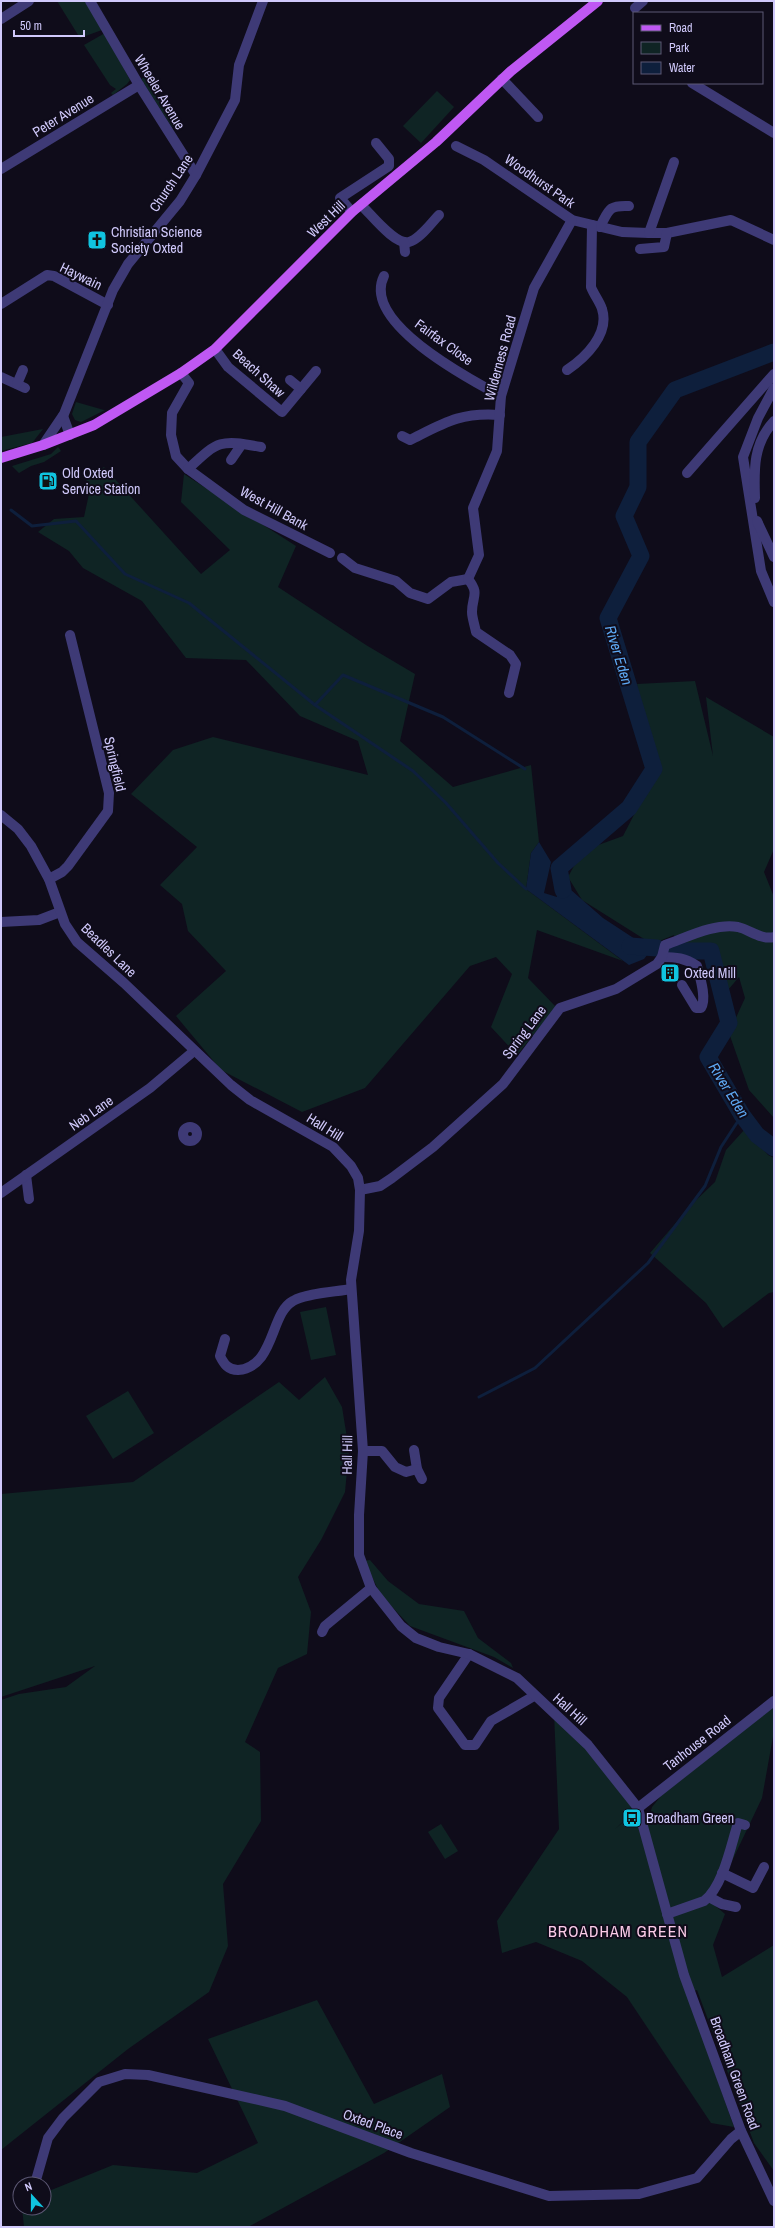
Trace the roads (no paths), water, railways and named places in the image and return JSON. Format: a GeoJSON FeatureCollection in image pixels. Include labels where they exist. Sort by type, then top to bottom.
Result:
{"type":"FeatureCollection","features":[{"type":"Feature","properties":{"kind":"main road","name":"West Hill"},"geometry":{"type":"LineString","coordinates":[[1,458],[43,445],[94,425],[181,373],[215,349],[352,212],[436,142],[502,79],[542,44],[593,3]]}},
{"type":"Feature","properties":{"kind":"street"},"geometry":{"type":"LineString","coordinates":[[1,18],[29,1]]}},
{"type":"Feature","properties":{"kind":"street","name":"Wheeler Avenue"},"geometry":{"type":"LineString","coordinates":[[90,1],[139,85],[196,175]]}},
{"type":"Feature","properties":{"kind":"street","name":"Church Lane"},"geometry":{"type":"LineString","coordinates":[[43,445],[63,416],[113,290],[128,264],[180,201],[196,175],[235,100],[239,65],[263,1]]}},
{"type":"Feature","properties":{"kind":"street"},"geometry":{"type":"LineString","coordinates":[[634,8],[643,1]]}},
{"type":"Feature","properties":{"kind":"street"},"geometry":{"type":"LineString","coordinates":[[502,79],[538,117]]}},
{"type":"Feature","properties":{"kind":"street"},"geometry":{"type":"LineString","coordinates":[[694,84],[774,133]]}},
{"type":"Feature","properties":{"kind":"street","name":"Peter Avenue"},"geometry":{"type":"LineString","coordinates":[[1,169],[139,85]]}},
{"type":"Feature","properties":{"kind":"street"},"geometry":{"type":"LineString","coordinates":[[352,212],[340,198],[389,166],[389,159],[376,143]]}},
{"type":"Feature","properties":{"kind":"street","name":"Woodhurst Park"},"geometry":{"type":"LineString","coordinates":[[456,146],[484,160],[572,220],[622,232],[649,233],[667,233],[731,220],[774,240]]}},
{"type":"Feature","properties":{"kind":"street"},"geometry":{"type":"LineString","coordinates":[[649,233],[674,162]]}},
{"type":"Feature","properties":{"kind":"street"},"geometry":{"type":"LineString","coordinates":[[361,205],[405,247],[439,215]]}},
{"type":"Feature","properties":{"kind":"street"},"geometry":{"type":"LineString","coordinates":[[567,370],[591,350],[600,333],[604,316],[602,307],[594,297],[591,287],[596,226],[610,208],[616,205],[629,206]]}},
{"type":"Feature","properties":{"kind":"street","name":"Wilderness Road"},"geometry":{"type":"LineString","coordinates":[[468,579],[479,555],[473,508],[497,451],[501,396],[534,288],[572,220]]}},
{"type":"Feature","properties":{"kind":"street"},"geometry":{"type":"LineString","coordinates":[[640,249],[664,247],[667,233]]}},
{"type":"Feature","properties":{"kind":"street","name":"Haywain"},"geometry":{"type":"LineString","coordinates":[[1,304],[47,275],[54,276],[108,305]]}},
{"type":"Feature","properties":{"kind":"street","name":"Fairfax Close"},"geometry":{"type":"LineString","coordinates":[[384,276],[380,286],[381,300],[393,319],[407,335],[436,356],[501,396]]}},
{"type":"Feature","properties":{"kind":"street","name":"Beach Shaw"},"geometry":{"type":"LineString","coordinates":[[215,349],[228,367],[282,412],[316,371]]}},
{"type":"Feature","properties":{"kind":"street"},"geometry":{"type":"LineString","coordinates":[[1,377],[21,386],[24,370]]}},
{"type":"Feature","properties":{"kind":"street","name":"West Hill Bank"},"geometry":{"type":"LineString","coordinates":[[181,373],[189,383],[172,413],[171,435],[176,456],[188,469],[244,510],[330,553]]}},
{"type":"Feature","properties":{"kind":"street"},"geometry":{"type":"LineString","coordinates":[[687,473],[774,374]]}},
{"type":"Feature","properties":{"kind":"street","name":"Beach Shaw"},"geometry":{"type":"LineString","coordinates":[[290,380],[301,389]]}},
{"type":"Feature","properties":{"kind":"street"},"geometry":{"type":"LineString","coordinates":[[774,388],[758,418],[743,457],[761,571],[774,602]]}},
{"type":"Feature","properties":{"kind":"street"},"geometry":{"type":"LineString","coordinates":[[408,442],[456,418],[484,414],[500,415]]}},
{"type":"Feature","properties":{"kind":"street"},"geometry":{"type":"LineString","coordinates":[[63,416],[70,435]]}},
{"type":"Feature","properties":{"kind":"street"},"geometry":{"type":"LineString","coordinates":[[756,520],[754,465],[765,431],[774,421]]}},
{"type":"Feature","properties":{"kind":"street"},"geometry":{"type":"LineString","coordinates":[[188,469],[212,446],[227,442],[261,447]]}},
{"type":"Feature","properties":{"kind":"street"},"geometry":{"type":"LineString","coordinates":[[231,460],[242,444]]}},
{"type":"Feature","properties":{"kind":"street"},"geometry":{"type":"LineString","coordinates":[[751,510],[774,557]]}},
{"type":"Feature","properties":{"kind":"street"},"geometry":{"type":"LineString","coordinates":[[342,558],[355,568],[396,580],[410,593],[428,598],[451,582],[468,579],[475,588],[475,599],[472,613],[476,632],[510,655],[516,664],[509,693]]}},
{"type":"Feature","properties":{"kind":"street","name":"Springfield"},"geometry":{"type":"LineString","coordinates":[[49,879],[62,872],[68,866],[105,815],[109,805],[109,793],[70,635]]}},
{"type":"Feature","properties":{"kind":"street","name":"Beadles Lane"},"geometry":{"type":"LineString","coordinates":[[1,815],[22,834],[49,879],[60,912],[77,942],[124,983],[194,1051]]}},
{"type":"Feature","properties":{"kind":"street"},"geometry":{"type":"LineString","coordinates":[[1,922],[39,920],[60,912]]}},
{"type":"Feature","properties":{"kind":"street","name":"Spring Lane"},"geometry":{"type":"LineString","coordinates":[[360,1190],[380,1186],[392,1178],[432,1147],[503,1084],[560,1008],[616,989],[657,964],[662,957],[665,945],[707,929],[737,927],[768,938],[774,937]]}},
{"type":"Feature","properties":{"kind":"street"},"geometry":{"type":"LineString","coordinates":[[662,957],[676,957],[689,960],[697,966],[701,984],[702,1004],[700,1008],[696,1008],[682,985]]}},
{"type":"Feature","properties":{"kind":"street","name":"Neb Lane"},"geometry":{"type":"LineString","coordinates":[[1,1193],[150,1088],[194,1051]]}},
{"type":"Feature","properties":{"kind":"street","name":"Hall Hill"},"geometry":{"type":"LineString","coordinates":[[194,1051],[231,1085],[250,1100],[312,1134],[343,1155],[358,1178],[360,1190],[358,1231],[352,1270],[351,1289],[363,1450],[359,1515],[359,1555],[371,1588],[401,1626],[416,1638],[439,1647],[469,1654],[517,1678],[534,1696],[588,1745],[638,1808]]}},
{"type":"Feature","properties":{"kind":"street"},"geometry":{"type":"LineString","coordinates":[[26,1175],[29,1199]]}},
{"type":"Feature","properties":{"kind":"street"},"geometry":{"type":"LineString","coordinates":[[226,1339],[220,1356],[224,1364],[233,1370],[243,1369],[254,1364],[263,1354],[284,1309],[293,1301],[351,1289]]}},
{"type":"Feature","properties":{"kind":"street"},"geometry":{"type":"LineString","coordinates":[[363,1450],[382,1451],[395,1467],[406,1472],[417,1469]]}},
{"type":"Feature","properties":{"kind":"street"},"geometry":{"type":"LineString","coordinates":[[414,1450],[417,1469],[422,1479]]}},
{"type":"Feature","properties":{"kind":"street"},"geometry":{"type":"LineString","coordinates":[[322,1632],[325,1626],[371,1588]]}},
{"type":"Feature","properties":{"kind":"street"},"geometry":{"type":"LineString","coordinates":[[469,1654],[439,1698],[438,1708],[465,1745],[476,1745],[492,1720],[534,1696]]}},
{"type":"Feature","properties":{"kind":"street","name":"Tanhouse Road"},"geometry":{"type":"LineString","coordinates":[[638,1808],[774,1701]]}},
{"type":"Feature","properties":{"kind":"street","name":"Broadham Green Road"},"geometry":{"type":"LineString","coordinates":[[638,1808],[684,1975],[741,2131],[774,2201]]}},
{"type":"Feature","properties":{"kind":"street"},"geometry":{"type":"LineString","coordinates":[[667,1914],[704,1901],[709,1897],[722,1873],[738,1823],[745,1825]]}},
{"type":"Feature","properties":{"kind":"street"},"geometry":{"type":"LineString","coordinates":[[722,1873],[753,1888],[764,1867]]}},
{"type":"Feature","properties":{"kind":"street"},"geometry":{"type":"LineString","coordinates":[[709,1897],[722,1904],[736,1907]]}},
{"type":"Feature","properties":{"kind":"street","name":"Oxted Place"},"geometry":{"type":"LineString","coordinates":[[37,2176],[48,2138],[63,2118],[100,2082],[125,2074],[148,2075],[285,2106],[411,2153],[549,2196],[638,2194],[697,2178],[731,2139],[741,2131]]}},
{"type":"Feature","properties":{"kind":"water"},"geometry":{"type":"Polygon","coordinates":[[[539,842],[551,862],[544,893],[557,897],[555,879],[559,868],[563,883],[603,918],[635,939],[653,947],[644,959],[629,965],[526,889],[531,853],[539,842]]]}},
{"type":"Feature","properties":{"kind":"waterway","name":"River Eden"},"geometry":{"type":"LineString","coordinates":[[563,890],[559,868],[629,808],[654,769],[608,618],[641,556],[624,516],[638,487],[638,442],[675,390],[774,352]]}},
{"type":"Feature","properties":{"kind":"waterway"},"geometry":{"type":"LineString","coordinates":[[11,510],[32,526],[76,521],[125,574],[189,603],[315,705],[413,771],[446,803],[498,863],[526,889]]}},
{"type":"Feature","properties":{"kind":"waterway"},"geometry":{"type":"LineString","coordinates":[[315,705],[343,675],[443,717],[525,769]]}},
{"type":"Feature","properties":{"kind":"waterway","name":"River Eden"},"geometry":{"type":"LineString","coordinates":[[630,946],[657,948]]}},
{"type":"Feature","properties":{"kind":"waterway","name":"River Eden"},"geometry":{"type":"LineString","coordinates":[[671,951],[711,951],[729,1023],[708,1057],[742,1115],[757,1135],[774,1148]]}},
{"type":"Feature","properties":{"kind":"waterway"},"geometry":{"type":"LineString","coordinates":[[479,1397],[535,1368],[648,1263],[705,1186],[721,1147],[742,1115]]}},
{"type":"Feature","properties":{"kind":"place","name":"Christian Science Society Oxted"},"geometry":{"type":"Point","coordinates":[97,240]}},
{"type":"Feature","properties":{"kind":"place","name":"Old Oxted Service Station"},"geometry":{"type":"Point","coordinates":[48,481]}},
{"type":"Feature","properties":{"kind":"place","name":"Oxted Mill"},"geometry":{"type":"Point","coordinates":[670,973]}},
{"type":"Feature","properties":{"kind":"place","name":"Broadham Green"},"geometry":{"type":"Point","coordinates":[632,1818]}},
{"type":"Feature","properties":{"kind":"district","name":"BROADHAM GREEN"},"geometry":{"type":"Point","coordinates":[618,1931]}}]}
